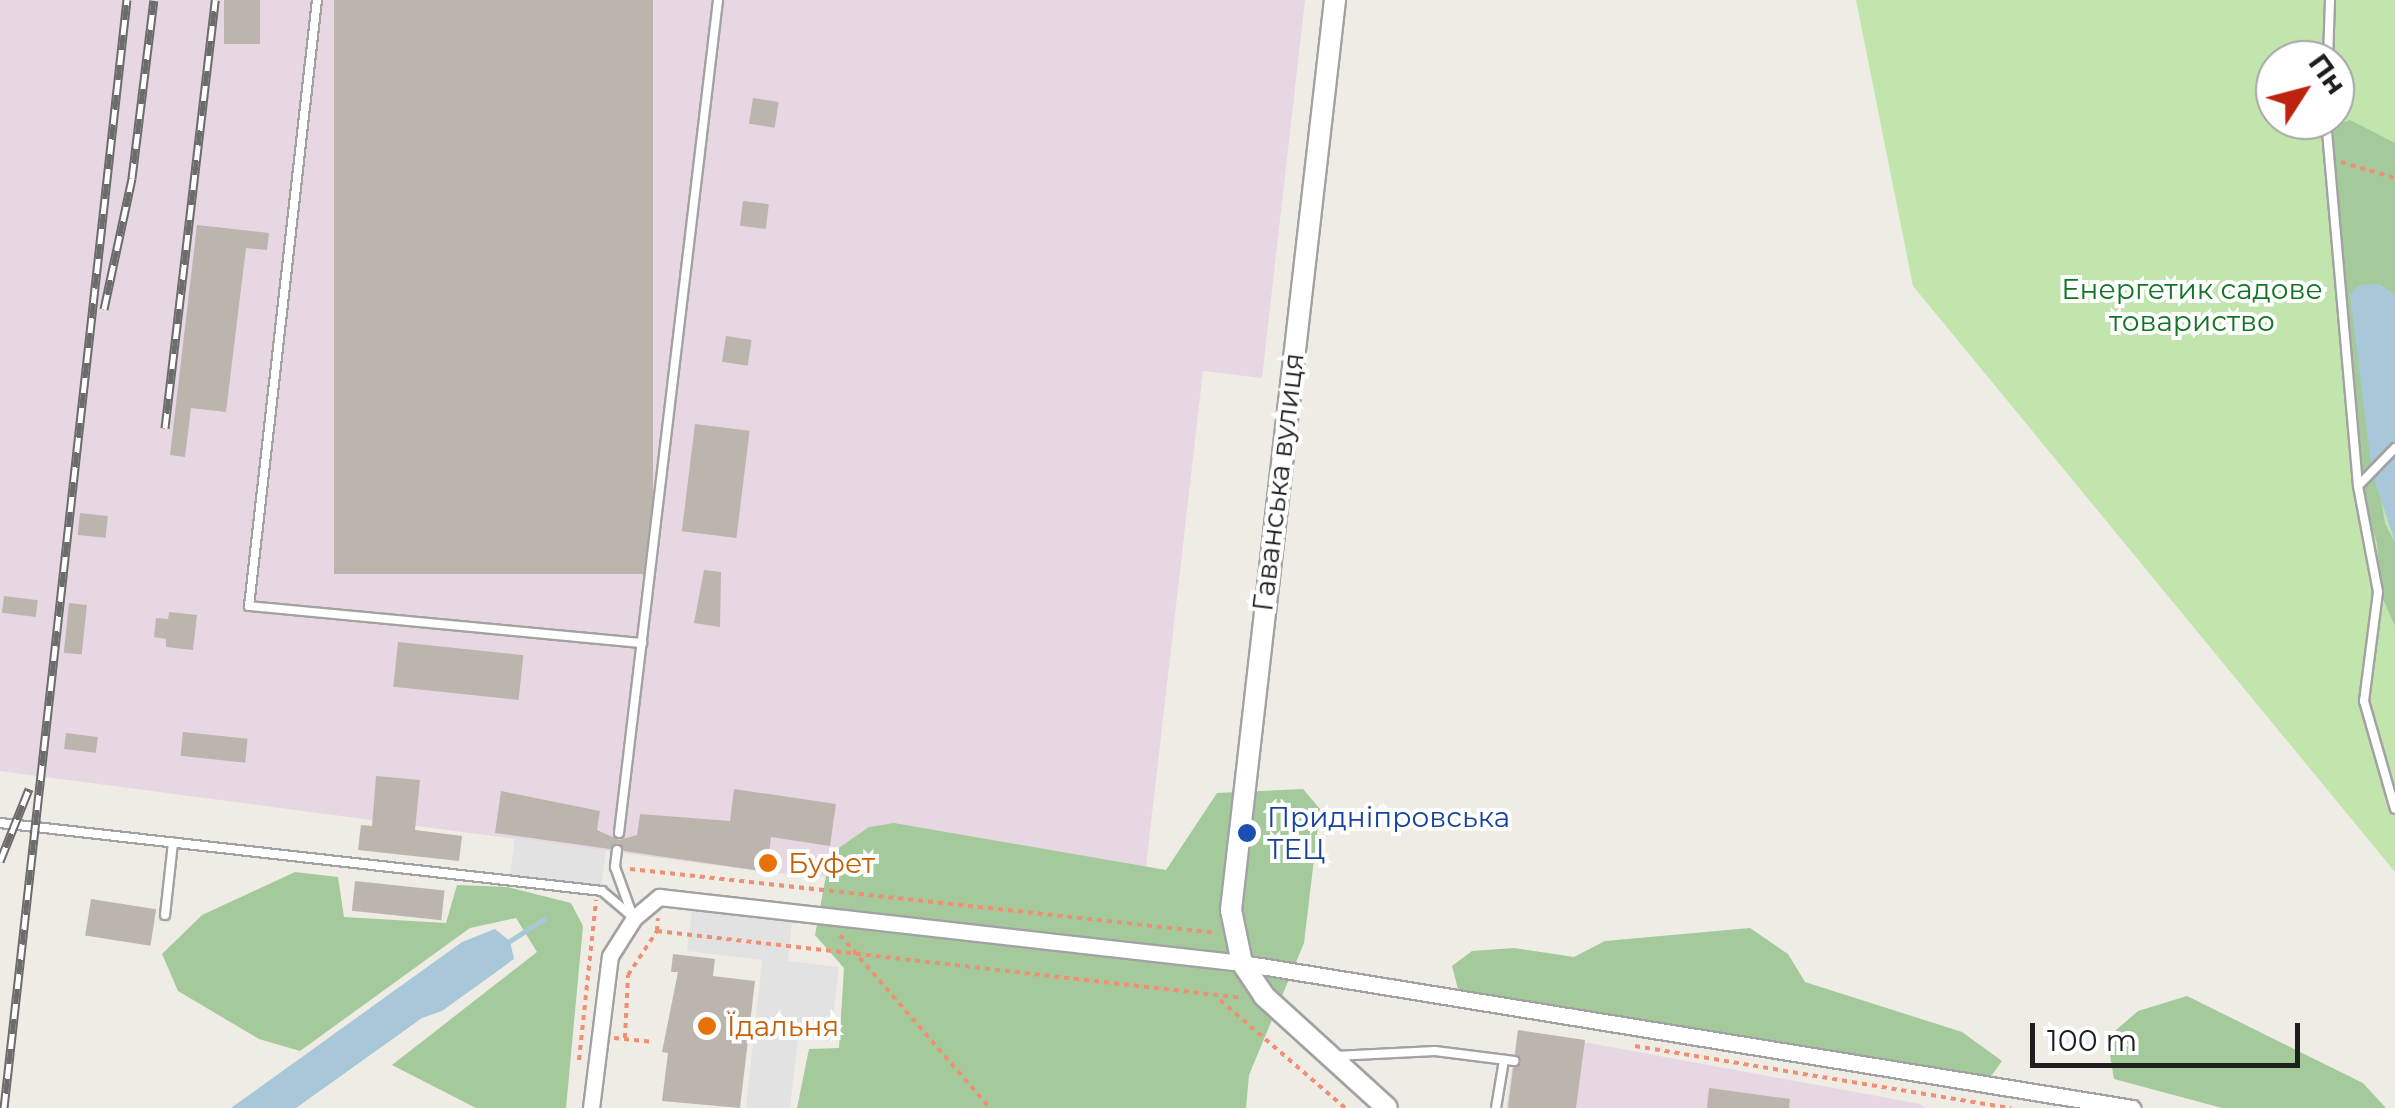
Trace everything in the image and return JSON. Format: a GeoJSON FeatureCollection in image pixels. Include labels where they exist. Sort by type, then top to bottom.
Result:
{"type":"FeatureCollection","features":[{"type":"Feature","properties":{"kind":"street","name":"Гаванська вулиця"},"geometry":{"type":"LineString","coordinates":[[1335,0],[1238,832],[1234,935],[1242,963],[1264,996],[1387,1108]]}},
{"type":"Feature","properties":{"kind":"street"},"geometry":{"type":"LineString","coordinates":[[590,1108],[610,956],[634,918],[660,897],[1242,963],[2132,1108]]}},
{"type":"Feature","properties":{"kind":"lane"},"geometry":{"type":"LineString","coordinates":[[317,0],[250,606],[642,643]]}},
{"type":"Feature","properties":{"kind":"lane"},"geometry":{"type":"LineString","coordinates":[[619,833],[718,0]]}},
{"type":"Feature","properties":{"kind":"lane"},"geometry":{"type":"LineString","coordinates":[[2329,40],[2330,0]]}},
{"type":"Feature","properties":{"kind":"lane"},"geometry":{"type":"LineString","coordinates":[[2326,140],[2358,486],[2378,592],[2364,700],[2395,809]]}},
{"type":"Feature","properties":{"kind":"lane"},"geometry":{"type":"LineString","coordinates":[[2358,486],[2395,448]]}},
{"type":"Feature","properties":{"kind":"lane"},"geometry":{"type":"LineString","coordinates":[[0,823],[597,890],[634,918]]}},
{"type":"Feature","properties":{"kind":"lane"},"geometry":{"type":"LineString","coordinates":[[165,915],[172,842]]}},
{"type":"Feature","properties":{"kind":"lane"},"geometry":{"type":"LineString","coordinates":[[617,850],[615,867],[634,918]]}},
{"type":"Feature","properties":{"kind":"lane"},"geometry":{"type":"LineString","coordinates":[[1330,1056],[1434,1051],[1514,1061]]}},
{"type":"Feature","properties":{"kind":"lane"},"geometry":{"type":"LineString","coordinates":[[1496,1108],[1504,1060]]}},
{"type":"Feature","properties":{"kind":"path"},"geometry":{"type":"LineString","coordinates":[[2326,163],[2354,162],[2395,178]]}},
{"type":"Feature","properties":{"kind":"path"},"geometry":{"type":"LineString","coordinates":[[615,867],[1234,935]]}},
{"type":"Feature","properties":{"kind":"path"},"geometry":{"type":"LineString","coordinates":[[578,1068],[597,890]]}},
{"type":"Feature","properties":{"kind":"path"},"geometry":{"type":"LineString","coordinates":[[625,1038],[628,976],[657,931],[660,897]]}},
{"type":"Feature","properties":{"kind":"path"},"geometry":{"type":"LineString","coordinates":[[823,914],[990,1108]]}},
{"type":"Feature","properties":{"kind":"path"},"geometry":{"type":"LineString","coordinates":[[657,931],[854,952],[1220,1000],[1264,996]]}},
{"type":"Feature","properties":{"kind":"path"},"geometry":{"type":"LineString","coordinates":[[1220,1000],[1344,1108]]}},
{"type":"Feature","properties":{"kind":"path"},"geometry":{"type":"LineString","coordinates":[[599,1037],[654,1042]]}},
{"type":"Feature","properties":{"kind":"path"},"geometry":{"type":"LineString","coordinates":[[1625,1044],[2011,1108]]}},
{"type":"Feature","properties":{"kind":"shaded area"},"geometry":{"type":"Polygon","coordinates":[[[0,0],[1305,0],[1262,378],[1203,371],[1142,901],[767,872],[0,771],[0,0]]]}},
{"type":"Feature","properties":{"kind":"shaded area"},"geometry":{"type":"Polygon","coordinates":[[[515,838],[606,851],[601,890],[509,878],[515,838]]]}},
{"type":"Feature","properties":{"kind":"shaded area"},"geometry":{"type":"Polygon","coordinates":[[[692,910],[792,922],[788,961],[839,967],[830,1041],[798,1037],[790,1108],[746,1108],[762,960],[687,951],[692,910]]]}},
{"type":"Feature","properties":{"kind":"shaded area"},"geometry":{"type":"Polygon","coordinates":[[[1518,1030],[1920,1104],[1926,1108],[1506,1108],[1518,1030]]]}},
{"type":"Feature","properties":{"kind":"green space","name":"Енергетик садове товариство"},"geometry":{"type":"Polygon","coordinates":[[[1856,0],[2395,0],[2395,872],[1913,286],[1856,0]]]}},
{"type":"Feature","properties":{"kind":"green space"},"geometry":{"type":"Polygon","coordinates":[[[2355,123],[2395,143],[2395,295],[2379,284],[2350,294],[2385,524],[2395,542],[2395,626],[2381,595],[2377,543],[2358,486],[2327,140],[2355,140],[2355,123]]]}},
{"type":"Feature","properties":{"kind":"green space"},"geometry":{"type":"Polygon","coordinates":[[[1303,789],[1320,809],[1304,943],[1249,1075],[1246,1108],[797,1108],[809,1049],[839,1048],[844,968],[815,935],[830,854],[869,827],[894,823],[1166,870],[1217,793],[1303,789]]]}},
{"type":"Feature","properties":{"kind":"green space"},"geometry":{"type":"Polygon","coordinates":[[[295,872],[338,877],[344,917],[446,923],[457,885],[507,887],[571,903],[583,926],[566,1108],[476,1108],[392,1065],[537,952],[516,918],[470,928],[300,1051],[259,1039],[178,991],[162,954],[202,915],[295,872]]]}},
{"type":"Feature","properties":{"kind":"green space"},"geometry":{"type":"Polygon","coordinates":[[[1750,928],[1788,954],[1805,982],[1962,1032],[2002,1061],[1992,1075],[1977,1077],[1520,1003],[1458,989],[1452,966],[1472,951],[1514,948],[1574,957],[1605,941],[1750,928]]]}},
{"type":"Feature","properties":{"kind":"green space"},"geometry":{"type":"Polygon","coordinates":[[[2187,996],[2363,1083],[2386,1108],[2222,1108],[2114,1079],[2107,1038],[2138,1011],[2187,996]]]}},
{"type":"Feature","properties":{"kind":"water"},"geometry":{"type":"Polygon","coordinates":[[[2379,284],[2395,295],[2395,542],[2372,473],[2350,294],[2359,285],[2379,284]]]}},
{"type":"Feature","properties":{"kind":"water"},"geometry":{"type":"Polygon","coordinates":[[[495,929],[510,941],[514,959],[442,1011],[422,1018],[296,1108],[231,1108],[462,942],[495,929]]]}},
{"type":"Feature","properties":{"kind":"building"},"geometry":{"type":"Polygon","coordinates":[[[224,0],[260,0],[260,44],[224,44],[224,0]]]}},
{"type":"Feature","properties":{"kind":"building"},"geometry":{"type":"Polygon","coordinates":[[[334,0],[653,0],[653,574],[334,574],[334,0]]]}},
{"type":"Feature","properties":{"kind":"building"},"geometry":{"type":"Polygon","coordinates":[[[753,98],[779,102],[775,128],[749,124],[753,98]]]}},
{"type":"Feature","properties":{"kind":"building"},"geometry":{"type":"Polygon","coordinates":[[[743,201],[769,204],[766,229],[740,226],[743,201]]]}},
{"type":"Feature","properties":{"kind":"building"},"geometry":{"type":"Polygon","coordinates":[[[197,225],[269,233],[267,250],[246,248],[226,412],[191,408],[185,457],[170,455],[197,225]]]}},
{"type":"Feature","properties":{"kind":"building"},"geometry":{"type":"Polygon","coordinates":[[[726,336],[752,340],[748,366],[722,362],[726,336]]]}},
{"type":"Feature","properties":{"kind":"building"},"geometry":{"type":"Polygon","coordinates":[[[695,424],[750,431],[736,538],[682,531],[695,424]]]}},
{"type":"Feature","properties":{"kind":"building"},"geometry":{"type":"Polygon","coordinates":[[[80,513],[108,516],[106,538],[78,535],[80,513]]]}},
{"type":"Feature","properties":{"kind":"building"},"geometry":{"type":"Polygon","coordinates":[[[704,570],[721,572],[720,627],[694,623],[704,570]]]}},
{"type":"Feature","properties":{"kind":"building"},"geometry":{"type":"Polygon","coordinates":[[[4,596],[38,600],[36,617],[2,613],[4,596]]]}},
{"type":"Feature","properties":{"kind":"building"},"geometry":{"type":"Polygon","coordinates":[[[69,603],[87,605],[82,655],[64,653],[69,603]]]}},
{"type":"Feature","properties":{"kind":"building"},"geometry":{"type":"Polygon","coordinates":[[[169,612],[197,615],[193,650],[166,647],[166,639],[154,637],[156,618],[168,619],[169,612]]]}},
{"type":"Feature","properties":{"kind":"building"},"geometry":{"type":"Polygon","coordinates":[[[398,642],[523,655],[519,700],[393,687],[398,642]]]}},
{"type":"Feature","properties":{"kind":"building"},"geometry":{"type":"Polygon","coordinates":[[[183,732],[248,739],[245,763],[180,756],[183,732]]]}},
{"type":"Feature","properties":{"kind":"building"},"geometry":{"type":"Polygon","coordinates":[[[66,733],[98,737],[96,753],[64,749],[66,733]]]}},
{"type":"Feature","properties":{"kind":"building"},"geometry":{"type":"Polygon","coordinates":[[[376,776],[420,780],[415,830],[462,836],[459,861],[358,850],[361,825],[372,826],[376,776]]]}},
{"type":"Feature","properties":{"kind":"building"},"geometry":{"type":"Polygon","coordinates":[[[734,789],[836,804],[830,846],[771,837],[767,872],[624,851],[619,843],[610,849],[495,833],[501,791],[600,811],[597,830],[619,840],[637,835],[640,814],[730,821],[734,789]]]}},
{"type":"Feature","properties":{"kind":"building"},"geometry":{"type":"Polygon","coordinates":[[[355,881],[445,890],[441,920],[352,911],[355,881]]]}},
{"type":"Feature","properties":{"kind":"building"},"geometry":{"type":"Polygon","coordinates":[[[91,899],[156,909],[150,946],[85,936],[91,899]]]}},
{"type":"Feature","properties":{"kind":"building","name":"Їдальня"},"geometry":{"type":"Polygon","coordinates":[[[673,954],[715,959],[713,976],[755,981],[740,1108],[662,1101],[668,1053],[662,1052],[678,972],[671,972],[673,954]]]}},
{"type":"Feature","properties":{"kind":"building"},"geometry":{"type":"Polygon","coordinates":[[[1518,1030],[1585,1040],[1576,1108],[1508,1108],[1513,1068],[1521,1063],[1515,1054],[1518,1030]]]}},
{"type":"Feature","properties":{"kind":"building"},"geometry":{"type":"Polygon","coordinates":[[[1709,1088],[1790,1099],[1789,1108],[1707,1108],[1709,1088]]]}},
{"type":"Feature","properties":{"kind":"waterway"},"geometry":{"type":"LineString","coordinates":[[508,942],[544,919]]}},
{"type":"Feature","properties":{"kind":"railway"},"geometry":{"type":"LineString","coordinates":[[4,1108],[127,0]]}},
{"type":"Feature","properties":{"kind":"railway"},"geometry":{"type":"LineString","coordinates":[[104,309],[132,178],[154,0]]}},
{"type":"Feature","properties":{"kind":"railway"},"geometry":{"type":"LineString","coordinates":[[165,428],[215,0]]}},
{"type":"Feature","properties":{"kind":"railway"},"geometry":{"type":"LineString","coordinates":[[0,861],[29,789]]}},
{"type":"Feature","properties":{"kind":"place","name":"Придніпровська ТЕЦ"},"geometry":{"type":"Point","coordinates":[1247,833]}},
{"type":"Feature","properties":{"kind":"place","name":"Буфет"},"geometry":{"type":"Point","coordinates":[768,863]}},
{"type":"Feature","properties":{"kind":"place","name":"Їдальня"},"geometry":{"type":"Point","coordinates":[707,1026]}}]}
